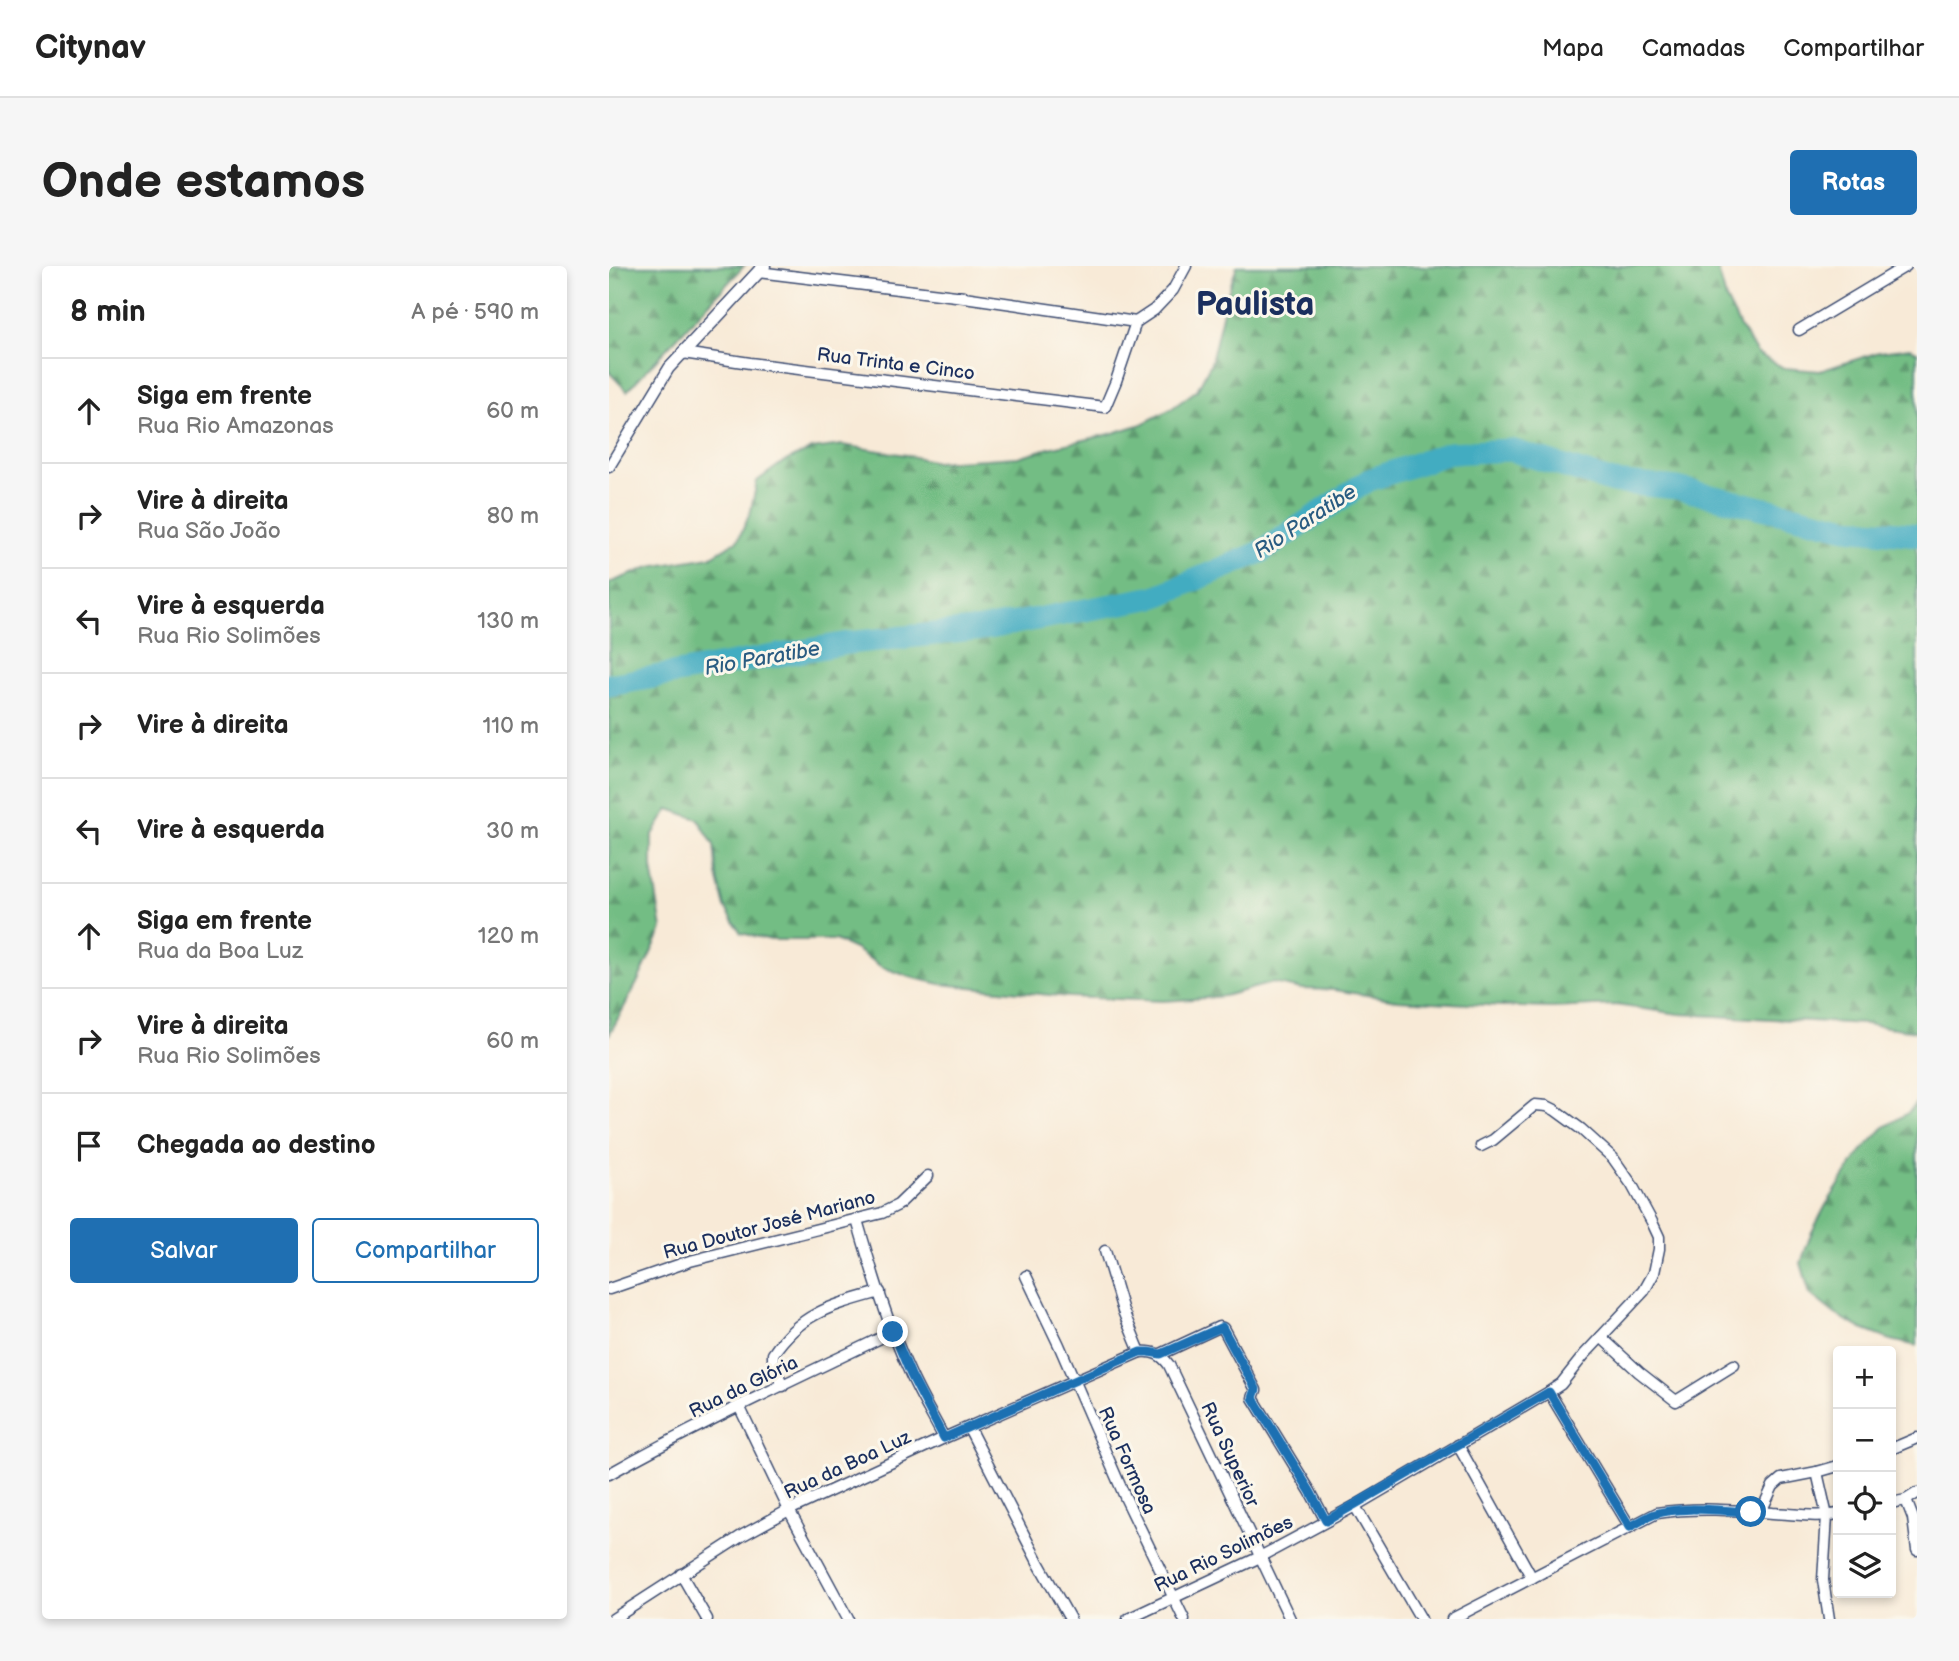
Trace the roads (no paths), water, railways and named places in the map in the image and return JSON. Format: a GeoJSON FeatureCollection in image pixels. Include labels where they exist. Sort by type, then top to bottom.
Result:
{"type":"FeatureCollection","features":[{"type":"Feature","properties":{"kind":"street"},"geometry":{"type":"LineString","coordinates":[[609,467],[669,368],[761,269],[1136,322],[1154,310],[1173,290],[1186,266]]}},
{"type":"Feature","properties":{"kind":"street"},"geometry":{"type":"LineString","coordinates":[[1799,330],[1906,266]]}},
{"type":"Feature","properties":{"kind":"street","name":"Rua Trinta e Cinco"},"geometry":{"type":"LineString","coordinates":[[683,353],[1105,407],[1136,322]]}},
{"type":"Feature","properties":{"kind":"street","name":"Rua Rio Solimões"},"geometry":{"type":"LineString","coordinates":[[1128,1619],[1261,1557],[1355,1506],[1549,1392],[1561,1384],[1649,1284],[1654,1273],[1659,1237],[1623,1171],[1613,1158],[1581,1129],[1555,1110],[1535,1105],[1493,1140],[1481,1146]]}},
{"type":"Feature","properties":{"kind":"street","name":"Rua Doutor José Mariano"},"geometry":{"type":"LineString","coordinates":[[609,1289],[690,1261],[857,1220],[891,1209],[927,1177]]}},
{"type":"Feature","properties":{"kind":"street"},"geometry":{"type":"LineString","coordinates":[[857,1220],[893,1332],[911,1375],[944,1438]]}},
{"type":"Feature","properties":{"kind":"street","name":"Rua Superior"},"geometry":{"type":"LineString","coordinates":[[1105,1251],[1123,1311],[1150,1353],[1169,1365],[1290,1619]]}},
{"type":"Feature","properties":{"kind":"street","name":"Rua Formosa"},"geometry":{"type":"LineString","coordinates":[[1026,1276],[1125,1497],[1184,1619]]}},
{"type":"Feature","properties":{"kind":"street"},"geometry":{"type":"LineString","coordinates":[[783,1386],[772,1354],[801,1323],[827,1307],[880,1292]]}},
{"type":"Feature","properties":{"kind":"street","name":"Rua da Boa Luz"},"geometry":{"type":"LineString","coordinates":[[613,1619],[681,1574],[789,1510],[1075,1381],[1219,1327],[1223,1328],[1256,1389],[1253,1398],[1326,1521]]}},
{"type":"Feature","properties":{"kind":"street","name":"Rua da Glória"},"geometry":{"type":"LineString","coordinates":[[609,1474],[739,1406],[893,1332]]}},
{"type":"Feature","properties":{"kind":"street"},"geometry":{"type":"LineString","coordinates":[[1604,1334],[1639,1372],[1676,1401],[1734,1365]]}},
{"type":"Feature","properties":{"kind":"street"},"geometry":{"type":"LineString","coordinates":[[1549,1392],[1630,1527]]}},
{"type":"Feature","properties":{"kind":"street"},"geometry":{"type":"LineString","coordinates":[[739,1406],[789,1510],[848,1619]]}},
{"type":"Feature","properties":{"kind":"street"},"geometry":{"type":"LineString","coordinates":[[969,1428],[1070,1619]]}},
{"type":"Feature","properties":{"kind":"street"},"geometry":{"type":"LineString","coordinates":[[1896,1447],[1917,1438]]}},
{"type":"Feature","properties":{"kind":"street"},"geometry":{"type":"LineString","coordinates":[[1458,1445],[1532,1578]]}},
{"type":"Feature","properties":{"kind":"street"},"geometry":{"type":"LineString","coordinates":[[1761,1512],[1773,1486],[1781,1479],[1833,1467]]}},
{"type":"Feature","properties":{"kind":"street"},"geometry":{"type":"LineString","coordinates":[[1817,1472],[1832,1515],[1823,1580],[1829,1619]]}},
{"type":"Feature","properties":{"kind":"street"},"geometry":{"type":"LineString","coordinates":[[1896,1502],[1906,1500],[1917,1493]]}},
{"type":"Feature","properties":{"kind":"street"},"geometry":{"type":"LineString","coordinates":[[1906,1500],[1913,1518],[1917,1550]]}},
{"type":"Feature","properties":{"kind":"street"},"geometry":{"type":"LineString","coordinates":[[1355,1506],[1421,1619]]}},
{"type":"Feature","properties":{"kind":"street"},"geometry":{"type":"LineString","coordinates":[[1452,1619],[1649,1516],[1683,1510],[1832,1515]]}},
{"type":"Feature","properties":{"kind":"street"},"geometry":{"type":"LineString","coordinates":[[681,1574],[707,1619]]}},
{"type":"Feature","properties":{"kind":"waterway","name":"Rio Paratibe"},"geometry":{"type":"LineString","coordinates":[[609,685],[848,643],[983,629],[1155,597],[1261,552],[1369,480],[1449,453],[1511,450],[1613,482],[1677,488],[1847,528],[1917,535]]}},
{"type":"Feature","properties":{"kind":"district","name":"Paulista"},"geometry":{"type":"Point","coordinates":[1255,303]}}]}
